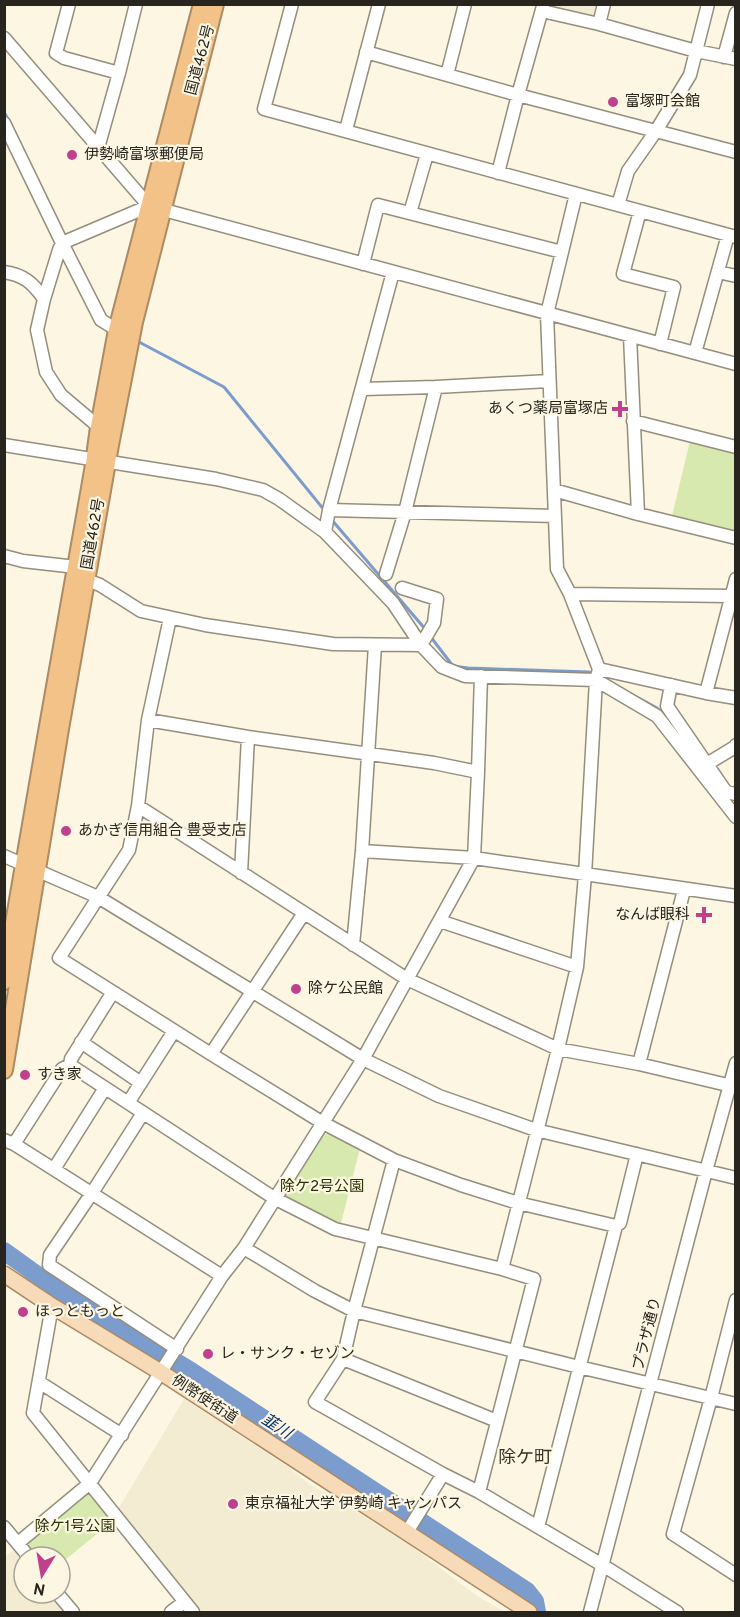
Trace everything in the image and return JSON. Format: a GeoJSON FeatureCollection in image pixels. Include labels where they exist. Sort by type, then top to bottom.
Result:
{"type":"FeatureCollection","features":[{"type":"Feature","properties":{"kind":"highway","name":"国道462号"},"geometry":{"type":"LineString","coordinates":[[4,1070],[31,868],[101,461],[134,322],[156,208],[202,4]]}},
{"type":"Feature","properties":{"kind":"highway","name":"国道462号"},"geometry":{"type":"LineString","coordinates":[[101,461],[99,427],[117,330],[156,208],[215,4]]}},
{"type":"Feature","properties":{"kind":"highway","name":"国道462号"},"geometry":{"type":"LineString","coordinates":[[4,981],[31,868]]}},
{"type":"Feature","properties":{"kind":"main road","name":"例幣使街道"},"geometry":{"type":"LineString","coordinates":[[4,1274],[162,1373],[525,1610]]}},
{"type":"Feature","properties":{"kind":"street"},"geometry":{"type":"LineString","coordinates":[[69,4],[56,53],[64,58],[119,73]]}},
{"type":"Feature","properties":{"kind":"street"},"geometry":{"type":"LineString","coordinates":[[98,148],[136,4]]}},
{"type":"Feature","properties":{"kind":"street"},"geometry":{"type":"LineString","coordinates":[[292,4],[264,109],[732,236],[718,272],[695,353]]}},
{"type":"Feature","properties":{"kind":"street"},"geometry":{"type":"LineString","coordinates":[[346,130],[379,4]]}},
{"type":"Feature","properties":{"kind":"street"},"geometry":{"type":"LineString","coordinates":[[447,75],[465,4]]}},
{"type":"Feature","properties":{"kind":"street"},"geometry":{"type":"LineString","coordinates":[[598,24],[604,4]]}},
{"type":"Feature","properties":{"kind":"street"},"geometry":{"type":"LineString","coordinates":[[618,205],[628,171],[656,131],[690,75],[708,4]]}},
{"type":"Feature","properties":{"kind":"street"},"geometry":{"type":"LineString","coordinates":[[498,173],[542,8],[696,51],[730,58],[735,13]]}},
{"type":"Feature","properties":{"kind":"street"},"geometry":{"type":"LineString","coordinates":[[4,39],[98,148],[156,208],[735,364]]}},
{"type":"Feature","properties":{"kind":"street"},"geometry":{"type":"LineString","coordinates":[[366,52],[735,152]]}},
{"type":"Feature","properties":{"kind":"street"},"geometry":{"type":"LineString","coordinates":[[4,123],[65,242],[101,320],[117,330]]}},
{"type":"Feature","properties":{"kind":"street"},"geometry":{"type":"LineString","coordinates":[[410,213],[427,154]]}},
{"type":"Feature","properties":{"kind":"street"},"geometry":{"type":"LineString","coordinates":[[502,1269],[577,967],[585,875],[598,675],[570,594],[557,568],[547,314],[576,194]]}},
{"type":"Feature","properties":{"kind":"street"},"geometry":{"type":"LineString","coordinates":[[363,264],[378,205],[562,252]]}},
{"type":"Feature","properties":{"kind":"street"},"geometry":{"type":"LineString","coordinates":[[99,427],[62,395],[46,372],[37,330],[44,299],[59,250],[65,242],[156,208]]}},
{"type":"Feature","properties":{"kind":"street"},"geometry":{"type":"LineString","coordinates":[[640,211],[623,274],[674,287],[660,344]]}},
{"type":"Feature","properties":{"kind":"street"},"geometry":{"type":"LineString","coordinates":[[4,272],[16,274],[34,285],[44,299]]}},
{"type":"Feature","properties":{"kind":"street"},"geometry":{"type":"LineString","coordinates":[[325,532],[393,272]]}},
{"type":"Feature","properties":{"kind":"street"},"geometry":{"type":"LineString","coordinates":[[718,272],[735,276]]}},
{"type":"Feature","properties":{"kind":"street"},"geometry":{"type":"LineString","coordinates":[[630,336],[638,514]]}},
{"type":"Feature","properties":{"kind":"street"},"geometry":{"type":"LineString","coordinates":[[362,389],[549,381]]}},
{"type":"Feature","properties":{"kind":"street"},"geometry":{"type":"LineString","coordinates":[[386,574],[405,512],[436,387]]}},
{"type":"Feature","properties":{"kind":"street"},"geometry":{"type":"LineString","coordinates":[[633,421],[735,447]]}},
{"type":"Feature","properties":{"kind":"street"},"geometry":{"type":"LineString","coordinates":[[4,445],[216,479],[263,490],[325,532],[393,603],[422,645],[442,667],[465,676],[598,675],[671,685],[735,698]]}},
{"type":"Feature","properties":{"kind":"street"},"geometry":{"type":"LineString","coordinates":[[554,490],[735,538]]}},
{"type":"Feature","properties":{"kind":"street"},"geometry":{"type":"LineString","coordinates":[[329,510],[555,516]]}},
{"type":"Feature","properties":{"kind":"street"},"geometry":{"type":"LineString","coordinates":[[4,556],[81,574],[141,611],[170,618],[225,629],[322,642],[422,645]]}},
{"type":"Feature","properties":{"kind":"street"},"geometry":{"type":"LineString","coordinates":[[706,693],[735,579]]}},
{"type":"Feature","properties":{"kind":"street"},"geometry":{"type":"LineString","coordinates":[[402,588],[437,599],[434,623],[422,645]]}},
{"type":"Feature","properties":{"kind":"street"},"geometry":{"type":"LineString","coordinates":[[570,594],[731,596]]}},
{"type":"Feature","properties":{"kind":"street"},"geometry":{"type":"LineString","coordinates":[[170,618],[148,720],[138,807],[129,850],[59,958],[323,1123],[394,1160],[518,1203],[616,1226]]}},
{"type":"Feature","properties":{"kind":"street"},"geometry":{"type":"LineString","coordinates":[[353,945],[362,851],[375,645]]}},
{"type":"Feature","properties":{"kind":"street"},"geometry":{"type":"LineString","coordinates":[[598,675],[657,716],[735,817]]}},
{"type":"Feature","properties":{"kind":"street"},"geometry":{"type":"LineString","coordinates":[[4,1527],[18,1543],[90,1483],[222,1276],[244,1248],[363,1059],[474,858],[481,676]]}},
{"type":"Feature","properties":{"kind":"street"},"geometry":{"type":"LineString","coordinates":[[671,685],[667,706],[726,792],[735,794]]}},
{"type":"Feature","properties":{"kind":"street"},"geometry":{"type":"LineString","coordinates":[[148,720],[248,737],[434,763],[478,772]]}},
{"type":"Feature","properties":{"kind":"street"},"geometry":{"type":"LineString","coordinates":[[242,873],[248,737]]}},
{"type":"Feature","properties":{"kind":"street"},"geometry":{"type":"LineString","coordinates":[[707,764],[735,747],[735,744]]}},
{"type":"Feature","properties":{"kind":"street"},"geometry":{"type":"LineString","coordinates":[[138,807],[407,979],[558,1049],[639,1064],[733,1086]]}},
{"type":"Feature","properties":{"kind":"street"},"geometry":{"type":"LineString","coordinates":[[362,851],[474,858],[735,896]]}},
{"type":"Feature","properties":{"kind":"street"},"geometry":{"type":"LineString","coordinates":[[4,856],[98,897],[363,1059],[440,1096],[536,1130],[735,1178]]}},
{"type":"Feature","properties":{"kind":"street"},"geometry":{"type":"LineString","coordinates":[[639,1064],[684,890]]}},
{"type":"Feature","properties":{"kind":"street"},"geometry":{"type":"LineString","coordinates":[[211,1054],[304,914]]}},
{"type":"Feature","properties":{"kind":"street"},"geometry":{"type":"LineString","coordinates":[[440,921],[577,967]]}},
{"type":"Feature","properties":{"kind":"street"},"geometry":{"type":"LineString","coordinates":[[70,1065],[81,1042],[113,992]]}},
{"type":"Feature","properties":{"kind":"street"},"geometry":{"type":"LineString","coordinates":[[128,1103],[174,1030]]}},
{"type":"Feature","properties":{"kind":"street"},"geometry":{"type":"LineString","coordinates":[[81,1042],[141,1083]]}},
{"type":"Feature","properties":{"kind":"street","name":"プラザ通り"},"geometry":{"type":"LineString","coordinates":[[590,1612],[604,1566],[706,1171],[733,1086],[735,1063]]}},
{"type":"Feature","properties":{"kind":"street"},"geometry":{"type":"LineString","coordinates":[[70,1065],[274,1198],[335,1229],[502,1269],[534,1279],[479,1492]]}},
{"type":"Feature","properties":{"kind":"street"},"geometry":{"type":"LineString","coordinates":[[70,1065],[62,1069],[9,1142],[222,1276]]}},
{"type":"Feature","properties":{"kind":"street"},"geometry":{"type":"LineString","coordinates":[[54,1169],[105,1088]]}},
{"type":"Feature","properties":{"kind":"street"},"geometry":{"type":"LineString","coordinates":[[143,1113],[50,1255],[49,1265],[177,1349]]}},
{"type":"Feature","properties":{"kind":"street"},"geometry":{"type":"LineString","coordinates":[[538,1527],[616,1226],[620,1223],[637,1154]]}},
{"type":"Feature","properties":{"kind":"street"},"geometry":{"type":"LineString","coordinates":[[394,1160],[343,1359],[315,1402],[479,1492],[677,1612]]}},
{"type":"Feature","properties":{"kind":"street"},"geometry":{"type":"LineString","coordinates":[[244,1248],[315,1291],[354,1311],[735,1404]]}},
{"type":"Feature","properties":{"kind":"street"},"geometry":{"type":"LineString","coordinates":[[735,1300],[711,1398],[673,1534],[735,1575]]}},
{"type":"Feature","properties":{"kind":"street"},"geometry":{"type":"LineString","coordinates":[[52,1306],[33,1413],[193,1612]]}},
{"type":"Feature","properties":{"kind":"street"},"geometry":{"type":"LineString","coordinates":[[343,1359],[497,1421]]}},
{"type":"Feature","properties":{"kind":"street"},"geometry":{"type":"LineString","coordinates":[[39,1382],[122,1435]]}},
{"type":"Feature","properties":{"kind":"street"},"geometry":{"type":"LineString","coordinates":[[407,1532],[443,1474]]}},
{"type":"Feature","properties":{"kind":"street"},"geometry":{"type":"LineString","coordinates":[[171,1612],[184,1602]]}},
{"type":"Feature","properties":{"kind":"shaded area"},"geometry":{"type":"Polygon","coordinates":[[[549,4],[599,5],[596,16],[591,18],[549,8],[549,4]]]}},
{"type":"Feature","properties":{"kind":"shaded area","name":"東京福祉大学 伊勢崎 キャンパス"},"geometry":{"type":"Polygon","coordinates":[[[184,1399],[288,1467],[309,1484],[411,1546],[477,1596],[505,1612],[198,1612],[117,1511],[184,1399]]]}},
{"type":"Feature","properties":{"kind":"shaded area"},"geometry":{"type":"Polygon","coordinates":[[[12,1551],[12,1605],[61,1605],[67,1612],[5,1612],[5,1557],[12,1551]]]}},
{"type":"Feature","properties":{"kind":"green space"},"geometry":{"type":"Polygon","coordinates":[[[690,441],[735,453],[735,532],[672,516],[690,441]]]}},
{"type":"Feature","properties":{"kind":"green space","name":"除ケ2号公園"},"geometry":{"type":"Polygon","coordinates":[[[324,1134],[331,1134],[360,1148],[340,1227],[287,1200],[285,1195],[324,1134]]]}},
{"type":"Feature","properties":{"kind":"green space","name":"除ケ1号公園"},"geometry":{"type":"Polygon","coordinates":[[[84,1494],[91,1494],[114,1520],[72,1554],[72,1545],[26,1545],[27,1542],[84,1494]]]}},
{"type":"Feature","properties":{"kind":"waterway"},"geometry":{"type":"LineString","coordinates":[[4,112],[9,121]]}},
{"type":"Feature","properties":{"kind":"waterway"},"geometry":{"type":"LineString","coordinates":[[139,342],[224,387],[325,511]]}},
{"type":"Feature","properties":{"kind":"waterway"},"geometry":{"type":"LineString","coordinates":[[331,519],[426,630]]}},
{"type":"Feature","properties":{"kind":"waterway"},"geometry":{"type":"LineString","coordinates":[[430,636],[453,666],[593,674]]}},
{"type":"Feature","properties":{"kind":"waterway"},"geometry":{"type":"LineString","coordinates":[[631,694],[661,712]]}},
{"type":"Feature","properties":{"kind":"waterway","name":"韮川"},"geometry":{"type":"LineString","coordinates":[[4,1251],[65,1295],[191,1371],[527,1591],[535,1601],[537,1612]]}},
{"type":"Feature","properties":{"kind":"place","name":"富塚町会館"},"geometry":{"type":"Point","coordinates":[613,102]}},
{"type":"Feature","properties":{"kind":"place","name":"伊勢崎富塚郵便局"},"geometry":{"type":"Point","coordinates":[72,155]}},
{"type":"Feature","properties":{"kind":"place","name":"あくつ薬局富塚店"},"geometry":{"type":"Point","coordinates":[620,409]}},
{"type":"Feature","properties":{"kind":"place","name":"あかぎ信用組合 豊受支店"},"geometry":{"type":"Point","coordinates":[66,831]}},
{"type":"Feature","properties":{"kind":"place","name":"なんば眼科"},"geometry":{"type":"Point","coordinates":[704,915]}},
{"type":"Feature","properties":{"kind":"place","name":"除ケ公民館"},"geometry":{"type":"Point","coordinates":[296,989]}},
{"type":"Feature","properties":{"kind":"place","name":"すき家"},"geometry":{"type":"Point","coordinates":[25,1075]}},
{"type":"Feature","properties":{"kind":"place","name":"ほっともっと"},"geometry":{"type":"Point","coordinates":[23,1312]}},
{"type":"Feature","properties":{"kind":"place","name":"レ・サンク・セゾン"},"geometry":{"type":"Point","coordinates":[208,1354]}},
{"type":"Feature","properties":{"kind":"place","name":"東京福祉大学 伊勢崎 キャンパス"},"geometry":{"type":"Point","coordinates":[233,1504]}},
{"type":"Feature","properties":{"kind":"district","name":"除ケ町"},"geometry":{"type":"Point","coordinates":[525,1458]}}]}
